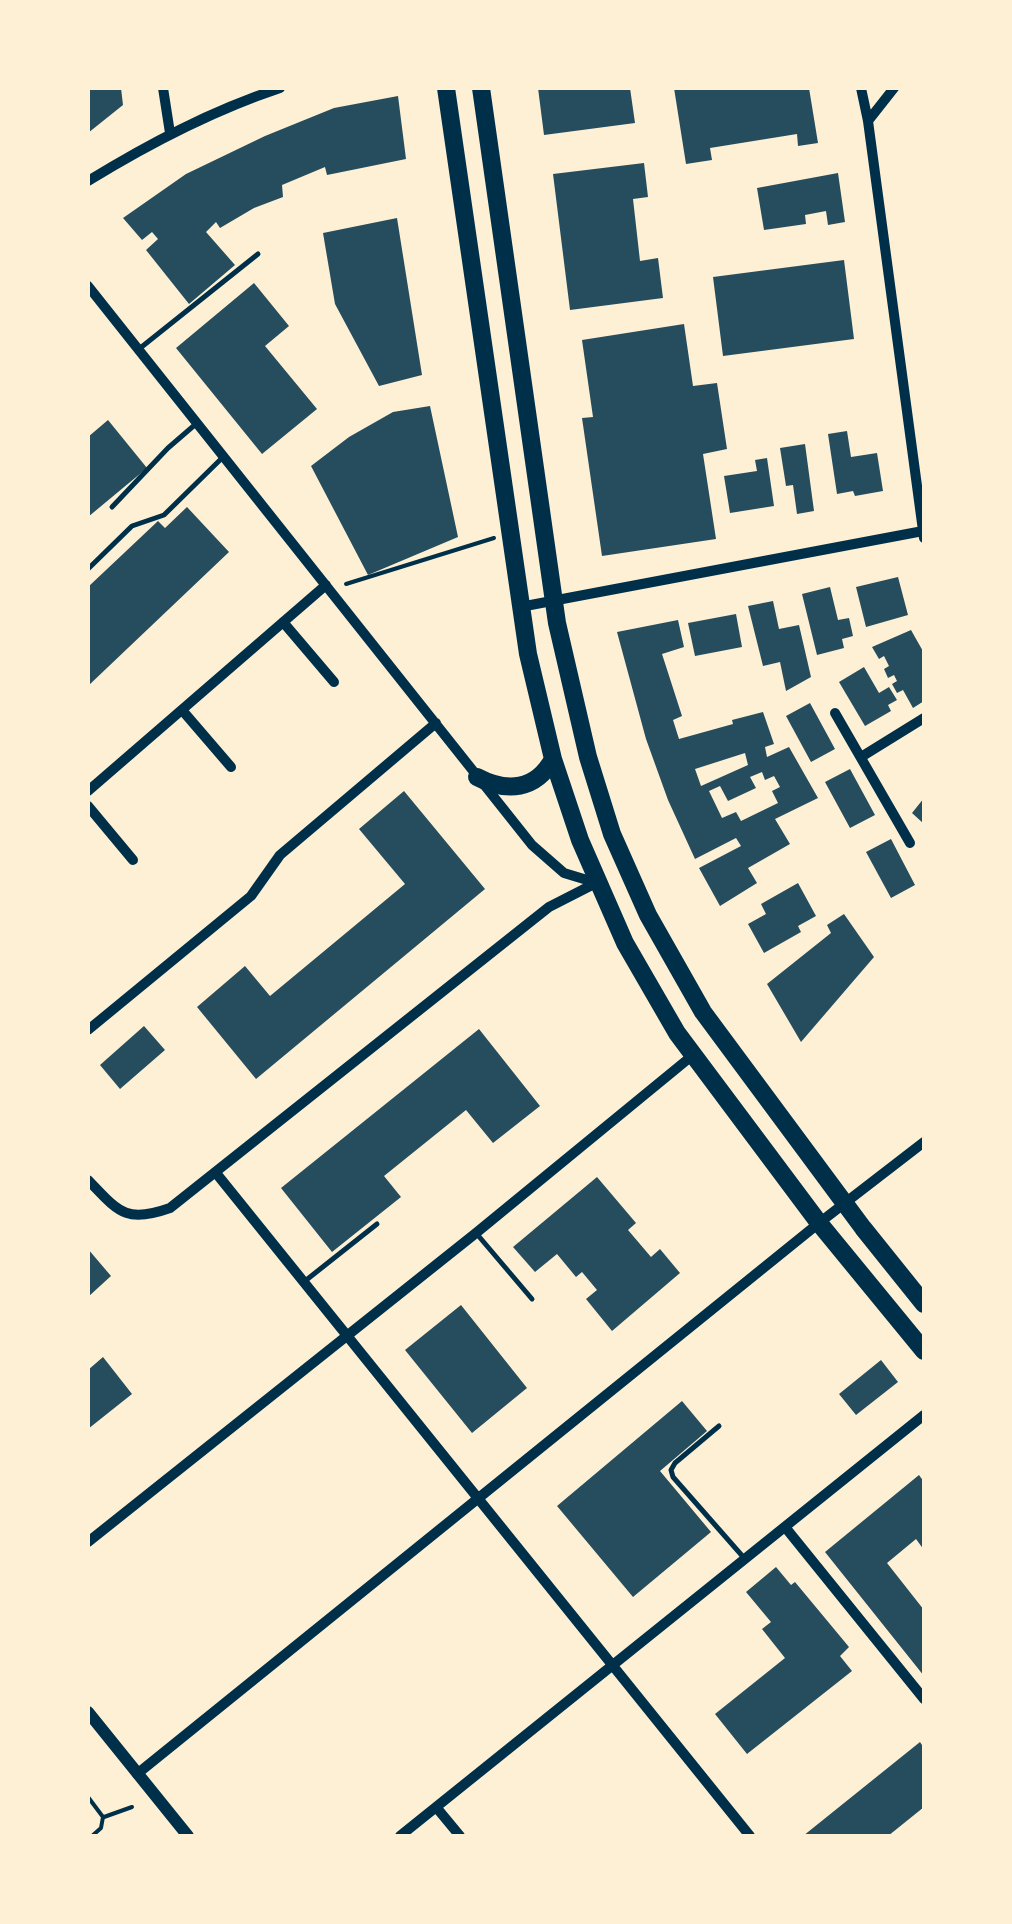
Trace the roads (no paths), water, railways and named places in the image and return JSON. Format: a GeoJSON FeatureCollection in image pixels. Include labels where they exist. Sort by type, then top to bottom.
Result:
{"type":"FeatureCollection","features":[{"type":"Feature","properties":{"kind":"main road"},"geometry":{"type":"LineString","coordinates":[[446,88],[520,606],[553,759],[597,883],[640,972],[692,1055],[819,1223],[924,1351]]}},
{"type":"Feature","properties":{"kind":"main road"},"geometry":{"type":"LineString","coordinates":[[481,88],[554,601],[588,757],[612,834],[635,889],[703,1012],[924,1304]]}},
{"type":"Feature","properties":{"kind":"main road"},"geometry":{"type":"LineString","coordinates":[[478,777],[498,786],[524,786],[541,777],[553,759]]}},
{"type":"Feature","properties":{"kind":"street"},"geometry":{"type":"LineString","coordinates":[[164,88],[170,133]]}},
{"type":"Feature","properties":{"kind":"street"},"geometry":{"type":"LineString","coordinates":[[88,181],[170,133],[226,106],[280,88]]}},
{"type":"Feature","properties":{"kind":"street"},"geometry":{"type":"LineString","coordinates":[[520,606],[924,534],[868,121],[860,88]]}},
{"type":"Feature","properties":{"kind":"street"},"geometry":{"type":"LineString","coordinates":[[868,121],[894,88]]}},
{"type":"Feature","properties":{"kind":"street"},"geometry":{"type":"LineString","coordinates":[[88,286],[92,301],[138,350],[544,858],[564,873],[597,883]]}},
{"type":"Feature","properties":{"kind":"street"},"geometry":{"type":"LineString","coordinates":[[88,791],[326,585]]}},
{"type":"Feature","properties":{"kind":"street"},"geometry":{"type":"LineString","coordinates":[[283,622],[334,682]]}},
{"type":"Feature","properties":{"kind":"street"},"geometry":{"type":"LineString","coordinates":[[182,710],[231,767]]}},
{"type":"Feature","properties":{"kind":"street"},"geometry":{"type":"LineString","coordinates":[[835,713],[910,843]]}},
{"type":"Feature","properties":{"kind":"street"},"geometry":{"type":"LineString","coordinates":[[860,756],[924,718]]}},
{"type":"Feature","properties":{"kind":"street"},"geometry":{"type":"LineString","coordinates":[[88,1030],[250,896],[280,854],[436,722]]}},
{"type":"Feature","properties":{"kind":"street"},"geometry":{"type":"LineString","coordinates":[[88,806],[133,860]]}},
{"type":"Feature","properties":{"kind":"street"},"geometry":{"type":"LineString","coordinates":[[88,1180],[115,1208],[132,1217],[170,1208],[549,906],[597,883]]}},
{"type":"Feature","properties":{"kind":"street"},"geometry":{"type":"LineString","coordinates":[[88,1542],[476,1234],[692,1055]]}},
{"type":"Feature","properties":{"kind":"street"},"geometry":{"type":"LineString","coordinates":[[137,1774],[924,1142]]}},
{"type":"Feature","properties":{"kind":"street"},"geometry":{"type":"LineString","coordinates":[[216,1174],[750,1836]]}},
{"type":"Feature","properties":{"kind":"street"},"geometry":{"type":"LineString","coordinates":[[400,1836],[924,1414]]}},
{"type":"Feature","properties":{"kind":"street"},"geometry":{"type":"LineString","coordinates":[[785,1527],[924,1699]]}},
{"type":"Feature","properties":{"kind":"street"},"geometry":{"type":"LineString","coordinates":[[89,1717],[188,1836]]}},
{"type":"Feature","properties":{"kind":"street"},"geometry":{"type":"LineString","coordinates":[[436,1808],[460,1836]]}},
{"type":"Feature","properties":{"kind":"lane"},"geometry":{"type":"LineString","coordinates":[[138,350],[258,254]]}},
{"type":"Feature","properties":{"kind":"lane"},"geometry":{"type":"LineString","coordinates":[[112,507],[197,423]]}},
{"type":"Feature","properties":{"kind":"lane"},"geometry":{"type":"LineString","coordinates":[[88,569],[132,526],[164,514],[223,456]]}},
{"type":"Feature","properties":{"kind":"lane"},"geometry":{"type":"LineString","coordinates":[[304,1282],[377,1224]]}},
{"type":"Feature","properties":{"kind":"lane"},"geometry":{"type":"LineString","coordinates":[[476,1234],[532,1299]]}},
{"type":"Feature","properties":{"kind":"lane"},"geometry":{"type":"LineString","coordinates":[[719,1426],[675,1462],[671,1470],[745,1559]]}}]}
